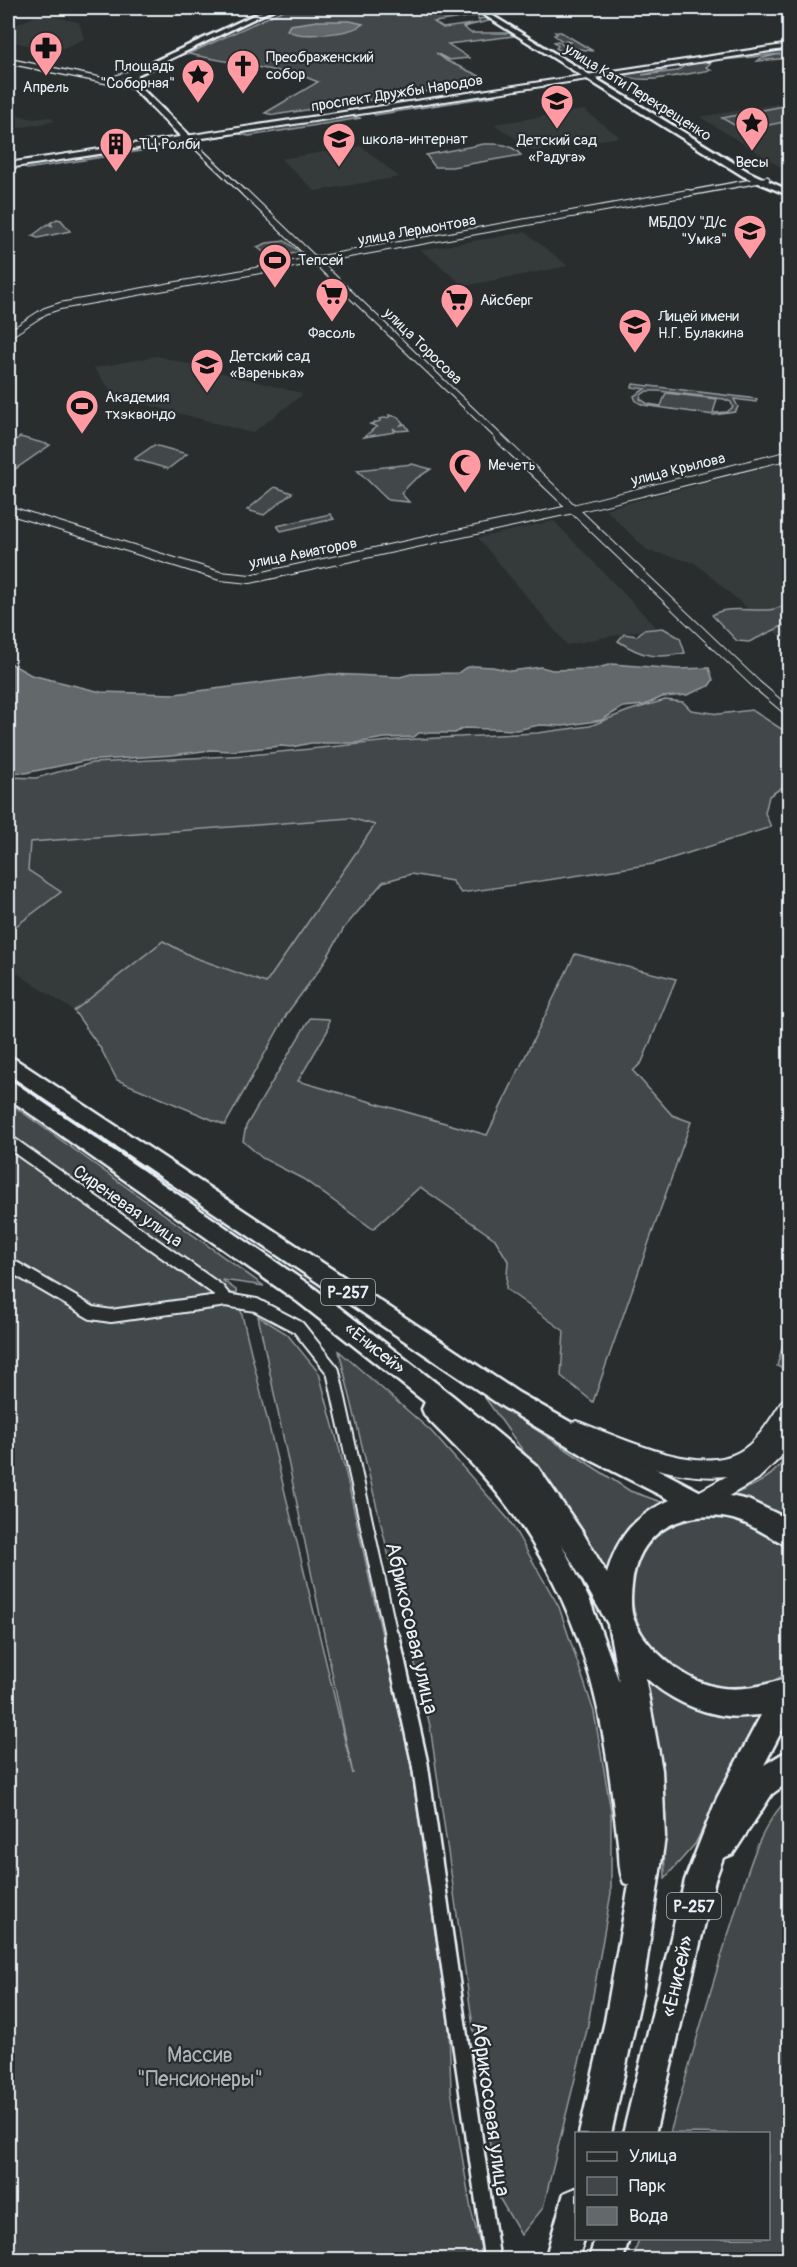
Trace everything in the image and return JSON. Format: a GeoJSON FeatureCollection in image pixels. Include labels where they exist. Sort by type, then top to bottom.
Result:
{"type":"FeatureCollection","features":[{"type":"Feature","properties":{"kind":"highway","name":"«Енисей»"},"geometry":{"type":"LineString","coordinates":[[8,1064],[448,1358],[538,1415],[602,1453],[699,1503],[747,1510],[773,1522],[789,1534]]}},
{"type":"Feature","properties":{"kind":"highway","name":"«Енисей»"},"geometry":{"type":"LineString","coordinates":[[8,1088],[333,1315],[445,1403],[528,1474],[574,1541],[622,1627],[640,1654],[665,1678],[695,1695],[728,1703],[761,1701],[789,1692]]}},
{"type":"Feature","properties":{"kind":"highway","name":"Р-257"},"geometry":{"type":"LineString","coordinates":[[333,1315],[434,1410],[498,1475],[543,1537],[576,1598],[593,1644],[613,1712],[629,1809],[634,1864],[628,1988]]}},
{"type":"Feature","properties":{"kind":"highway","name":"«Енисей»"},"geometry":{"type":"LineString","coordinates":[[622,1627],[617,1598],[619,1573],[638,1536],[653,1522],[672,1512],[699,1503]]}},
{"type":"Feature","properties":{"kind":"highway","name":"Р-257"},"geometry":{"type":"LineString","coordinates":[[595,2132],[609,2080],[628,1988],[651,1829],[649,1780],[622,1627]]}},
{"type":"Feature","properties":{"kind":"highway","name":"«Енисей»"},"geometry":{"type":"LineString","coordinates":[[639,2132],[700,1880],[727,1808],[789,1692]]}},
{"type":"Feature","properties":{"kind":"highway"},"geometry":{"type":"LineString","coordinates":[[700,1880],[762,1784],[789,1763]]}},
{"type":"Feature","properties":{"kind":"highway"},"geometry":{"type":"LineString","coordinates":[[562,2259],[575,2209]]}},
{"type":"Feature","properties":{"kind":"highway"},"geometry":{"type":"LineString","coordinates":[[606,2259],[611,2240]]}},
{"type":"Feature","properties":{"kind":"main road","name":"проспект Дружбы Народов"},"geometry":{"type":"LineString","coordinates":[[591,74],[789,41]]}},
{"type":"Feature","properties":{"kind":"main road","name":"проспект Дружбы Народов"},"geometry":{"type":"LineString","coordinates":[[8,166],[185,136],[789,46]]}},
{"type":"Feature","properties":{"kind":"main road","name":"проспект Дружбы Народов"},"geometry":{"type":"LineString","coordinates":[[8,160],[185,136]]}},
{"type":"Feature","properties":{"kind":"main road"},"geometry":{"type":"LineString","coordinates":[[538,1415],[654,1459],[686,1466],[709,1467],[744,1461],[759,1449],[776,1428],[789,1406]]}},
{"type":"Feature","properties":{"kind":"main road"},"geometry":{"type":"LineString","coordinates":[[699,1503],[766,1463],[782,1443],[789,1429]]}},
{"type":"Feature","properties":{"kind":"street"},"geometry":{"type":"LineString","coordinates":[[107,81],[140,70],[273,8]]}},
{"type":"Feature","properties":{"kind":"street","name":"улица Кати Перекрещенко"},"geometry":{"type":"LineString","coordinates":[[476,8],[591,74]]}},
{"type":"Feature","properties":{"kind":"street","name":"улица Кати Перекрещенко"},"geometry":{"type":"LineString","coordinates":[[489,8],[591,74],[789,195]]}},
{"type":"Feature","properties":{"kind":"street"},"geometry":{"type":"LineString","coordinates":[[8,61],[134,85]]}},
{"type":"Feature","properties":{"kind":"street"},"geometry":{"type":"LineString","coordinates":[[134,85],[134,74],[140,70]]}},
{"type":"Feature","properties":{"kind":"street"},"geometry":{"type":"LineString","coordinates":[[107,81],[134,85]]}},
{"type":"Feature","properties":{"kind":"street","name":"улица Торосова"},"geometry":{"type":"LineString","coordinates":[[134,85],[573,509],[789,713]]}},
{"type":"Feature","properties":{"kind":"street","name":"улица Кати Перекрещенко"},"geometry":{"type":"LineString","coordinates":[[762,179],[789,189]]}},
{"type":"Feature","properties":{"kind":"street","name":"улица Лермонтова"},"geometry":{"type":"LineString","coordinates":[[8,335],[45,311],[60,306],[762,179]]}},
{"type":"Feature","properties":{"kind":"street","name":"улица Крылова"},"geometry":{"type":"LineString","coordinates":[[573,509],[789,455]]}},
{"type":"Feature","properties":{"kind":"street","name":"улица Авиаторов"},"geometry":{"type":"LineString","coordinates":[[8,510],[220,576],[250,579],[573,509]]}},
{"type":"Feature","properties":{"kind":"street","name":"Сиреневая улица"},"geometry":{"type":"LineString","coordinates":[[8,1140],[218,1290],[226,1300]]}},
{"type":"Feature","properties":{"kind":"street"},"geometry":{"type":"LineString","coordinates":[[8,1280],[10,1266]]}},
{"type":"Feature","properties":{"kind":"street","name":"Абрикосовая улица"},"geometry":{"type":"LineString","coordinates":[[10,1266],[92,1313],[111,1316],[226,1300],[255,1305],[298,1327],[333,1371],[420,1764],[492,2259]]}},
{"type":"Feature","properties":{"kind":"shaded area"},"geometry":{"type":"Polygon","coordinates":[[[41,14],[79,22],[84,39],[57,51],[8,41],[8,28],[41,14]]]}},
{"type":"Feature","properties":{"kind":"shaded area"},"geometry":{"type":"Polygon","coordinates":[[[789,102],[789,168],[784,169],[700,117],[789,102]]]}},
{"type":"Feature","properties":{"kind":"shaded area","name":"Детский сад «Радуга»"},"geometry":{"type":"Polygon","coordinates":[[[584,110],[620,137],[534,151],[494,124],[584,110]]]}},
{"type":"Feature","properties":{"kind":"shaded area"},"geometry":{"type":"Polygon","coordinates":[[[8,113],[34,119],[50,117],[55,121],[18,128],[8,127],[8,113]]]}},
{"type":"Feature","properties":{"kind":"shaded area","name":"школа-интернат"},"geometry":{"type":"Polygon","coordinates":[[[361,146],[399,177],[315,191],[281,159],[361,146]]]}},
{"type":"Feature","properties":{"kind":"shaded area"},"geometry":{"type":"Polygon","coordinates":[[[525,232],[568,266],[464,286],[421,250],[525,232]]]}},
{"type":"Feature","properties":{"kind":"shaded area","name":"Детский сад «Варенька»"},"geometry":{"type":"Polygon","coordinates":[[[157,356],[302,395],[252,433],[115,396],[94,368],[157,356]]]}},
{"type":"Feature","properties":{"kind":"shaded area"},"geometry":{"type":"Polygon","coordinates":[[[789,461],[789,644],[695,563],[647,550],[605,509],[789,461]]]}},
{"type":"Feature","properties":{"kind":"shaded area"},"geometry":{"type":"Polygon","coordinates":[[[554,521],[656,627],[567,645],[478,538],[554,521]]]}},
{"type":"Feature","properties":{"kind":"shaded area"},"geometry":{"type":"Polygon","coordinates":[[[350,818],[376,826],[266,984],[193,957],[163,941],[74,1011],[8,967],[8,932],[60,892],[28,870],[30,842],[350,818]]]}},
{"type":"Feature","properties":{"kind":"green space"},"geometry":{"type":"Polygon","coordinates":[[[288,8],[469,8],[481,15],[434,22],[443,28],[480,23],[478,19],[485,18],[489,21],[463,27],[471,33],[509,33],[514,36],[448,44],[469,58],[449,60],[436,53],[447,61],[484,78],[476,81],[475,84],[274,115],[265,113],[318,82],[303,76],[188,54],[288,8]]]}},
{"type":"Feature","properties":{"kind":"green space"},"geometry":{"type":"Polygon","coordinates":[[[555,32],[561,32],[593,51],[579,49],[563,52],[556,48],[558,46],[554,42],[558,41],[567,49],[572,48],[567,43],[570,42],[561,40],[554,35],[557,34],[555,32]]]}},
{"type":"Feature","properties":{"kind":"green space"},"geometry":{"type":"Polygon","coordinates":[[[789,48],[789,58],[757,61],[780,54],[723,60],[789,48]]]}},
{"type":"Feature","properties":{"kind":"green space"},"geometry":{"type":"Polygon","coordinates":[[[712,62],[706,67],[711,70],[666,78],[642,79],[625,75],[652,69],[667,70],[642,75],[677,71],[684,66],[681,64],[712,62]]]}},
{"type":"Feature","properties":{"kind":"green space"},"geometry":{"type":"Polygon","coordinates":[[[492,93],[495,96],[375,115],[371,112],[492,93]]]}},
{"type":"Feature","properties":{"kind":"green space"},"geometry":{"type":"Polygon","coordinates":[[[789,105],[789,121],[743,130],[722,118],[789,105]]]}},
{"type":"Feature","properties":{"kind":"green space"},"geometry":{"type":"Polygon","coordinates":[[[349,116],[361,118],[249,136],[236,133],[349,116]]]}},
{"type":"Feature","properties":{"kind":"green space"},"geometry":{"type":"Polygon","coordinates":[[[484,144],[508,146],[521,155],[452,167],[435,167],[426,155],[484,144]]]}},
{"type":"Feature","properties":{"kind":"green space"},"geometry":{"type":"Polygon","coordinates":[[[145,148],[147,150],[27,169],[25,166],[145,148]]]}},
{"type":"Feature","properties":{"kind":"green space"},"geometry":{"type":"Polygon","coordinates":[[[57,219],[61,220],[70,231],[38,238],[32,236],[48,224],[53,226],[50,223],[57,219]]]}},
{"type":"Feature","properties":{"kind":"green space"},"geometry":{"type":"Polygon","coordinates":[[[285,241],[300,252],[271,258],[257,247],[267,243],[285,241]]]}},
{"type":"Feature","properties":{"kind":"green space"},"geometry":{"type":"Polygon","coordinates":[[[633,384],[757,399],[756,402],[734,399],[738,407],[735,412],[714,415],[643,405],[636,401],[634,396],[645,389],[632,387],[633,384]],[[647,391],[641,395],[640,399],[648,404],[661,406],[666,393],[717,399],[713,413],[727,412],[733,407],[731,402],[724,399],[647,391]]]}},
{"type":"Feature","properties":{"kind":"green space"},"geometry":{"type":"Polygon","coordinates":[[[389,415],[398,417],[403,423],[401,425],[405,424],[409,430],[397,431],[393,428],[395,432],[364,437],[378,427],[370,424],[390,417],[389,415]]]}},
{"type":"Feature","properties":{"kind":"green space"},"geometry":{"type":"Polygon","coordinates":[[[20,437],[50,445],[8,474],[8,446],[20,437]]]}},
{"type":"Feature","properties":{"kind":"green space"},"geometry":{"type":"Polygon","coordinates":[[[154,445],[187,454],[168,469],[134,459],[154,445]]]}},
{"type":"Feature","properties":{"kind":"green space"},"geometry":{"type":"Polygon","coordinates":[[[412,464],[431,469],[414,480],[401,493],[409,502],[388,500],[357,470],[412,464]]]}},
{"type":"Feature","properties":{"kind":"green space"},"geometry":{"type":"Polygon","coordinates":[[[275,487],[292,493],[264,515],[247,510],[275,487]]]}},
{"type":"Feature","properties":{"kind":"green space"},"geometry":{"type":"Polygon","coordinates":[[[330,514],[334,519],[281,531],[277,526],[330,514]]]}},
{"type":"Feature","properties":{"kind":"green space"},"geometry":{"type":"Polygon","coordinates":[[[789,601],[789,623],[749,642],[737,641],[712,615],[731,610],[773,609],[789,601]]]}},
{"type":"Feature","properties":{"kind":"green space"},"geometry":{"type":"Polygon","coordinates":[[[663,628],[680,638],[685,653],[666,656],[650,655],[618,641],[624,634],[637,636],[643,630],[663,628]]]}},
{"type":"Feature","properties":{"kind":"green space"},"geometry":{"type":"Polygon","coordinates":[[[665,700],[683,702],[691,710],[719,714],[752,710],[789,734],[789,783],[769,796],[765,813],[771,827],[653,864],[461,893],[452,881],[411,874],[383,882],[344,928],[322,966],[288,1012],[225,1125],[117,1080],[101,1049],[74,1011],[163,941],[193,957],[266,983],[375,825],[350,818],[30,842],[28,870],[61,892],[8,932],[8,777],[36,778],[92,763],[250,755],[400,740],[537,733],[590,726],[665,700]]]}},
{"type":"Feature","properties":{"kind":"green space"},"geometry":{"type":"Polygon","coordinates":[[[575,954],[676,979],[642,1062],[633,1071],[672,1115],[691,1122],[593,1402],[561,1376],[564,1331],[506,1289],[508,1261],[495,1239],[420,1187],[373,1229],[303,1179],[262,1158],[243,1141],[246,1126],[310,1018],[329,1019],[328,1030],[298,1081],[487,1135],[575,954]]]}},
{"type":"Feature","properties":{"kind":"green space","name":"Массив \"Пенсионеры\""},"geometry":{"type":"Polygon","coordinates":[[[8,1102],[264,1286],[222,1280],[236,1290],[353,1774],[258,1316],[287,1334],[319,1373],[346,1474],[410,1760],[449,2028],[451,2090],[471,2210],[484,2259],[8,2259],[8,1102]]]}},
{"type":"Feature","properties":{"kind":"green space"},"geometry":{"type":"Polygon","coordinates":[[[789,1322],[790,1368],[789,1371],[777,1366],[789,1322]]]}},
{"type":"Feature","properties":{"kind":"green space"},"geometry":{"type":"Polygon","coordinates":[[[339,1351],[431,1431],[509,1520],[559,1607],[594,1712],[611,1811],[611,1893],[587,2030],[543,2208],[521,2235],[497,2194],[430,1726],[339,1351]]]}},
{"type":"Feature","properties":{"kind":"green space"},"geometry":{"type":"Polygon","coordinates":[[[483,1395],[630,1491],[667,1504],[641,1520],[626,1535],[607,1584],[576,1525],[483,1395]]]}},
{"type":"Feature","properties":{"kind":"green space"},"geometry":{"type":"Polygon","coordinates":[[[789,1453],[789,1524],[766,1509],[730,1496],[771,1475],[789,1453]]]}},
{"type":"Feature","properties":{"kind":"green space"},"geometry":{"type":"Polygon","coordinates":[[[715,1517],[736,1521],[764,1532],[789,1552],[789,1671],[774,1681],[756,1687],[720,1688],[684,1675],[657,1653],[639,1626],[632,1596],[635,1567],[650,1542],[676,1525],[715,1517]]]}},
{"type":"Feature","properties":{"kind":"green space"},"geometry":{"type":"Polygon","coordinates":[[[638,1669],[760,1713],[695,1844],[665,1878],[663,1801],[638,1669]]]}},
{"type":"Feature","properties":{"kind":"green space"},"geometry":{"type":"Polygon","coordinates":[[[789,1798],[789,2259],[633,2259],[639,2240],[770,2240],[770,2132],[670,2132],[746,1875],[760,1841],[778,1810],[789,1798]]]}},
{"type":"Feature","properties":{"kind":"water"},"geometry":{"type":"Polygon","coordinates":[[[317,21],[350,21],[363,24],[337,33],[313,35],[293,33],[287,30],[290,25],[317,21]]]}},
{"type":"Feature","properties":{"kind":"water"},"geometry":{"type":"Polygon","coordinates":[[[8,662],[31,675],[101,692],[175,694],[330,674],[400,677],[411,674],[458,673],[474,666],[511,671],[541,667],[552,670],[594,669],[612,664],[678,669],[709,668],[713,680],[709,686],[687,695],[662,697],[645,705],[623,707],[602,720],[563,726],[539,725],[517,730],[464,728],[455,733],[419,733],[414,737],[384,738],[356,743],[311,743],[292,747],[211,750],[84,761],[25,773],[8,772],[8,662]]]}},
{"type":"Feature","properties":{"kind":"place","name":"Апрель"},"geometry":{"type":"Point","coordinates":[46,77]}},
{"type":"Feature","properties":{"kind":"place","name":"Преображенский собор"},"geometry":{"type":"Point","coordinates":[243,95]}},
{"type":"Feature","properties":{"kind":"place","name":"Площадь \"Соборная\""},"geometry":{"type":"Point","coordinates":[198,104]}},
{"type":"Feature","properties":{"kind":"place","name":"Детский сад «Радуга»"},"geometry":{"type":"Point","coordinates":[557,130]}},
{"type":"Feature","properties":{"kind":"place","name":"Весы"},"geometry":{"type":"Point","coordinates":[752,152]}},
{"type":"Feature","properties":{"kind":"place","name":"школа-интернат"},"geometry":{"type":"Point","coordinates":[339,168]}},
{"type":"Feature","properties":{"kind":"place","name":"ТЦ Ролби"},"geometry":{"type":"Point","coordinates":[116,173]}},
{"type":"Feature","properties":{"kind":"place","name":"МБДОУ \"Д/с \"Умка\""},"geometry":{"type":"Point","coordinates":[750,260]}},
{"type":"Feature","properties":{"kind":"place","name":"Тепсей"},"geometry":{"type":"Point","coordinates":[275,289]}},
{"type":"Feature","properties":{"kind":"place","name":"Фасоль"},"geometry":{"type":"Point","coordinates":[332,323]}},
{"type":"Feature","properties":{"kind":"place","name":"Айсберг"},"geometry":{"type":"Point","coordinates":[457,329]}},
{"type":"Feature","properties":{"kind":"place","name":"Лицей имени Н.Г. Булакина"},"geometry":{"type":"Point","coordinates":[635,354]}},
{"type":"Feature","properties":{"kind":"place","name":"Детский сад «Варенька»"},"geometry":{"type":"Point","coordinates":[207,394]}},
{"type":"Feature","properties":{"kind":"place","name":"Академия тхэквондо"},"geometry":{"type":"Point","coordinates":[82,435]}},
{"type":"Feature","properties":{"kind":"place","name":"Мечеть"},"geometry":{"type":"Point","coordinates":[465,494]}}]}
